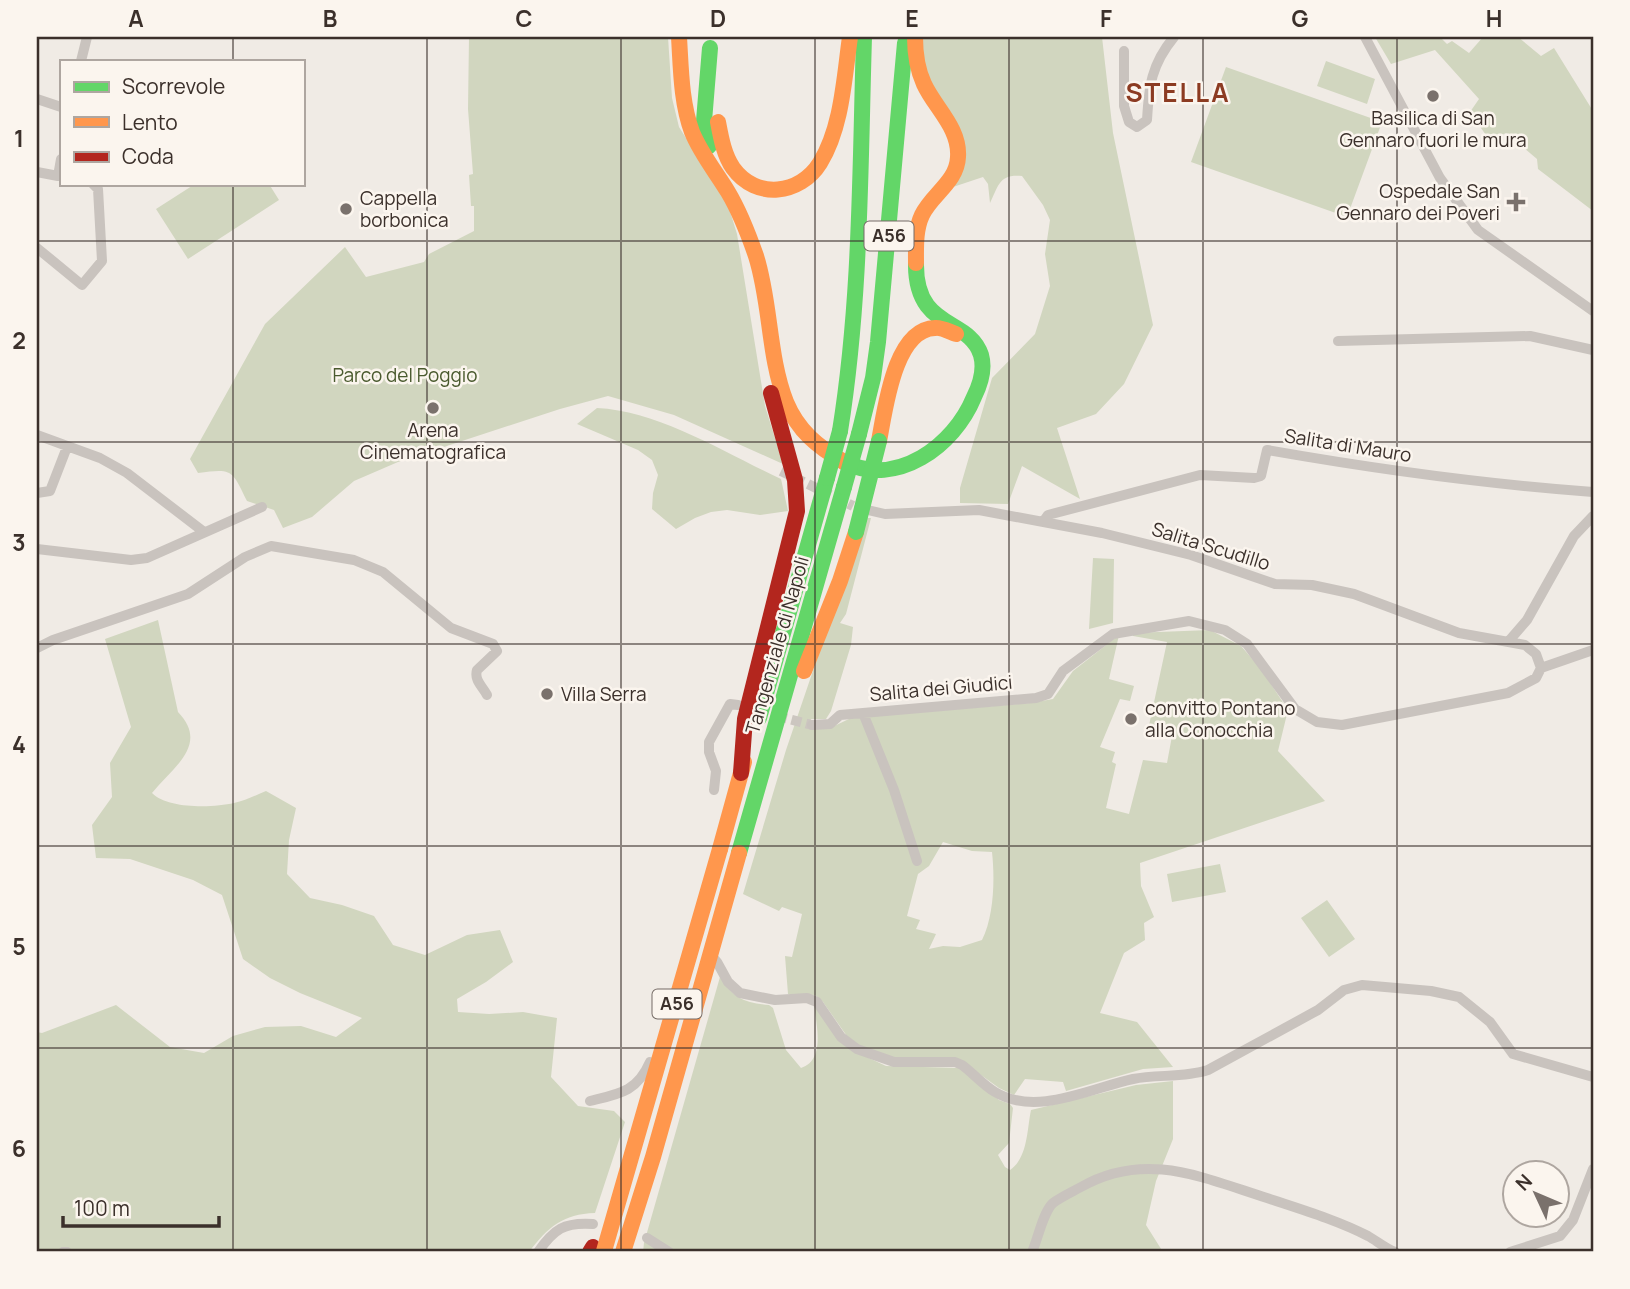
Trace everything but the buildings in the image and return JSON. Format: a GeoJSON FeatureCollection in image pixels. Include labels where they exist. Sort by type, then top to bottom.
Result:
{"type":"FeatureCollection","features":[{"type":"Feature","properties":{"kind":"highway"},"geometry":{"type":"LineString","coordinates":[[679,37],[683,98],[689,121],[701,150],[739,212],[761,271],[780,388],[786,405],[804,432],[822,449],[840,461],[870,470],[901,467],[933,450],[959,422],[972,401],[981,377],[981,360],[975,346],[966,334],[930,310],[916,281],[918,227],[926,209],[952,176],[958,152],[950,126],[923,84],[916,63],[915,37]]}},
{"type":"Feature","properties":{"kind":"highway"},"geometry":{"type":"LineString","coordinates":[[710,43],[721,140],[727,159],[737,174],[750,183],[776,191],[804,182],[819,167],[829,147],[850,37]]}},
{"type":"Feature","properties":{"kind":"highway","name":"Tangenziale di Napoli"},"geometry":{"type":"LineString","coordinates":[[623,1252],[653,1157],[766,763],[873,378],[880,331],[905,37]]}},
{"type":"Feature","properties":{"kind":"highway"},"geometry":{"type":"LineString","coordinates":[[710,43],[704,121],[707,140],[715,160],[740,199],[758,239],[767,271],[787,387],[796,409],[811,430],[831,447],[860,461],[889,463],[912,456],[933,442],[960,410],[975,375],[972,354],[959,336],[947,330],[932,328],[914,335],[901,354],[879,442],[856,532],[835,593],[766,763]]}},
{"type":"Feature","properties":{"kind":"highway"},"geometry":{"type":"LineString","coordinates":[[852,111],[864,45]]}},
{"type":"Feature","properties":{"kind":"highway","name":"Tangenziale di Napoli"},"geometry":{"type":"LineString","coordinates":[[597,1250],[631,1159],[840,430],[851,370],[857,294],[864,45]]}},
{"type":"Feature","properties":{"kind":"highway"},"geometry":{"type":"LineString","coordinates":[[739,212],[749,257],[771,396],[795,480],[797,500],[792,535],[746,719],[741,773]]}},
{"type":"Feature","properties":{"kind":"highway"},"geometry":{"type":"LineString","coordinates":[[635,1252],[653,1157]]}},
{"type":"Feature","properties":{"kind":"street"},"geometry":{"type":"LineString","coordinates":[[82,60],[87,37]]}},
{"type":"Feature","properties":{"kind":"street"},"geometry":{"type":"LineString","coordinates":[[1124,51],[1124,106],[1129,122],[1138,127],[1147,120],[1149,86],[1153,71],[1174,37]]}},
{"type":"Feature","properties":{"kind":"street"},"geometry":{"type":"LineString","coordinates":[[1365,37],[1440,178],[1478,230],[1593,311]]}},
{"type":"Feature","properties":{"kind":"street"},"geometry":{"type":"LineString","coordinates":[[37,99],[60,107]]}},
{"type":"Feature","properties":{"kind":"street"},"geometry":{"type":"LineString","coordinates":[[37,172],[60,177]]}},
{"type":"Feature","properties":{"kind":"street"},"geometry":{"type":"LineString","coordinates":[[37,248],[82,285],[102,261],[98,189],[95,186]]}},
{"type":"Feature","properties":{"kind":"street"},"geometry":{"type":"LineString","coordinates":[[1338,341],[1530,336],[1593,350]]}},
{"type":"Feature","properties":{"kind":"street"},"geometry":{"type":"LineString","coordinates":[[37,435],[100,458],[127,473],[204,532]]}},
{"type":"Feature","properties":{"kind":"street"},"geometry":{"type":"LineString","coordinates":[[37,493],[50,491],[67,447]]}},
{"type":"Feature","properties":{"kind":"street","name":"Salita di Mauro"},"geometry":{"type":"LineString","coordinates":[[1043,522],[1048,515],[1200,475],[1254,478],[1261,476],[1266,450],[1357,466],[1593,492]]}},
{"type":"Feature","properties":{"kind":"street","name":"Salita Scudillo"},"geometry":{"type":"LineString","coordinates":[[853,506],[885,514],[979,510],[1102,533],[1191,555],[1275,584],[1312,585],[1354,594],[1459,633],[1525,645],[1536,654],[1541,668]]}},
{"type":"Feature","properties":{"kind":"street"},"geometry":{"type":"LineString","coordinates":[[37,549],[131,560],[146,558],[262,507]]}},
{"type":"Feature","properties":{"kind":"street"},"geometry":{"type":"LineString","coordinates":[[1508,642],[1527,620],[1574,536],[1593,516]]}},
{"type":"Feature","properties":{"kind":"street"},"geometry":{"type":"LineString","coordinates":[[187,540],[188,520]]}},
{"type":"Feature","properties":{"kind":"street"},"geometry":{"type":"LineString","coordinates":[[37,648],[53,640],[188,594],[246,557],[271,546],[354,561],[383,572],[451,628],[496,646],[497,651],[476,674],[487,695]]}},
{"type":"Feature","properties":{"kind":"street","name":"Salita dei Giudici"},"geometry":{"type":"LineString","coordinates":[[812,725],[830,724],[840,715],[1036,698],[1048,694],[1063,671],[1113,634],[1189,621],[1224,630],[1247,644],[1295,709],[1317,722],[1342,725],[1508,693],[1535,678],[1541,668],[1593,650]]}},
{"type":"Feature","properties":{"kind":"street"},"geometry":{"type":"LineString","coordinates":[[714,790],[716,771],[709,752],[709,742],[730,704],[738,705]]}},
{"type":"Feature","properties":{"kind":"street"},"geometry":{"type":"LineString","coordinates":[[863,713],[894,790],[917,861]]}},
{"type":"Feature","properties":{"kind":"street"},"geometry":{"type":"LineString","coordinates":[[590,1101],[623,1094],[639,1081],[653,1055],[679,966],[689,954],[701,951],[713,956],[728,982],[740,993],[775,1000],[807,998],[817,1002],[841,1037],[857,1049],[906,1064],[955,1062],[996,1092],[1024,1102],[1046,1101],[1153,1075],[1199,1073],[1208,1070],[1318,1010],[1343,990],[1356,985],[1431,991],[1459,997],[1490,1022],[1513,1054],[1593,1077]]}},
{"type":"Feature","properties":{"kind":"street"},"geometry":{"type":"LineString","coordinates":[[1032,1252],[1053,1203],[1098,1177],[1119,1172],[1168,1169],[1193,1173],[1293,1207],[1368,1236],[1395,1252]]}},
{"type":"Feature","properties":{"kind":"street"},"geometry":{"type":"LineString","coordinates":[[1510,1252],[1560,1236],[1573,1220],[1593,1169]]}},
{"type":"Feature","properties":{"kind":"street"},"geometry":{"type":"LineString","coordinates":[[538,1252],[561,1227],[577,1223],[593,1224]]}},
{"type":"Feature","properties":{"kind":"street"},"geometry":{"type":"LineString","coordinates":[[647,1238],[670,1252]]}},
{"type":"Feature","properties":{"kind":"green space","name":"Parco del Poggio"},"geometry":{"type":"Polygon","coordinates":[[[469,37],[668,37],[672,98],[679,127],[728,205],[737,234],[765,406],[783,464],[674,415],[608,396],[398,462],[354,481],[312,517],[283,528],[274,510],[247,501],[230,474],[225,471],[198,473],[190,459],[265,324],[345,247],[366,277],[424,262],[429,254],[474,231],[474,206],[471,206],[469,175],[473,174],[468,109],[469,37]]]}},
{"type":"Feature","properties":{"kind":"green space"},"geometry":{"type":"Polygon","coordinates":[[[920,37],[1102,37],[1113,133],[1153,325],[1124,384],[1096,414],[1057,428],[1080,499],[1022,466],[1008,504],[960,503],[960,488],[992,378],[1035,334],[1050,286],[1045,254],[1050,220],[1043,205],[1022,176],[1004,179],[990,203],[988,184],[983,177],[953,187],[961,171],[927,83],[920,37]]]}},
{"type":"Feature","properties":{"kind":"green space"},"geometry":{"type":"Polygon","coordinates":[[[1375,37],[1440,37],[1447,44],[1452,41],[1469,53],[1483,37],[1518,37],[1541,56],[1554,48],[1593,111],[1593,211],[1538,169],[1537,159],[1506,133],[1490,141],[1470,112],[1479,99],[1435,50],[1391,64],[1375,37]]]}},
{"type":"Feature","properties":{"kind":"green space"},"geometry":{"type":"Polygon","coordinates":[[[1326,61],[1375,79],[1367,104],[1317,86],[1326,61]]]}},
{"type":"Feature","properties":{"kind":"green space"},"geometry":{"type":"Polygon","coordinates":[[[1226,67],[1382,122],[1347,217],[1191,162],[1226,67]]]}},
{"type":"Feature","properties":{"kind":"green space"},"geometry":{"type":"Polygon","coordinates":[[[192,186],[270,186],[279,200],[188,259],[156,209],[192,186]]]}},
{"type":"Feature","properties":{"kind":"green space"},"geometry":{"type":"Polygon","coordinates":[[[597,408],[620,411],[668,425],[781,479],[788,511],[760,515],[727,510],[711,512],[676,529],[652,509],[658,475],[652,460],[638,450],[577,424],[597,408]]]}},
{"type":"Feature","properties":{"kind":"green space"},"geometry":{"type":"Polygon","coordinates":[[[865,518],[871,518],[846,614],[840,623],[853,627],[851,645],[831,711],[826,719],[811,719],[809,728],[828,729],[851,718],[1053,699],[1073,671],[1119,635],[1109,679],[1134,686],[1130,701],[1120,699],[1100,747],[1115,752],[1112,762],[1116,764],[1106,808],[1129,814],[1143,760],[1167,763],[1172,736],[1148,730],[1167,642],[1133,636],[1132,633],[1210,630],[1241,646],[1261,669],[1288,710],[1278,751],[1325,801],[1140,863],[1141,886],[1154,917],[1144,923],[1145,940],[1124,953],[1100,1013],[1137,1022],[1173,1067],[1143,1069],[1066,1091],[1063,1082],[1025,1079],[1014,1095],[999,1088],[963,1062],[888,1057],[862,1047],[849,1039],[815,995],[788,994],[785,956],[792,957],[802,914],[782,907],[779,911],[743,894],[786,750],[865,518]],[[943,842],[929,866],[918,874],[907,916],[920,920],[916,929],[936,934],[929,949],[960,947],[982,940],[993,897],[992,852],[972,851],[943,842]]]}},
{"type":"Feature","properties":{"kind":"green space"},"geometry":{"type":"Polygon","coordinates":[[[1093,558],[1114,559],[1113,623],[1089,629],[1093,558]]]}},
{"type":"Feature","properties":{"kind":"green space"},"geometry":{"type":"Polygon","coordinates":[[[158,620],[178,712],[187,724],[190,735],[185,756],[152,793],[179,805],[203,806],[238,802],[266,791],[296,808],[289,840],[287,874],[310,898],[374,916],[393,945],[425,955],[467,935],[500,930],[513,962],[457,999],[458,1012],[523,1012],[557,1018],[551,1077],[578,1106],[614,1111],[625,1122],[595,1213],[565,1219],[550,1229],[529,1252],[37,1252],[37,1032],[42,1033],[116,1005],[170,1047],[204,1053],[233,1036],[265,1027],[301,1026],[336,1037],[362,1018],[300,993],[270,978],[243,959],[222,895],[193,880],[130,859],[96,858],[92,825],[112,797],[110,763],[131,727],[105,639],[158,620]]]}},
{"type":"Feature","properties":{"kind":"green space"},"geometry":{"type":"Polygon","coordinates":[[[1220,864],[1226,892],[1172,902],[1167,874],[1220,864]]]}},
{"type":"Feature","properties":{"kind":"green space"},"geometry":{"type":"Polygon","coordinates":[[[1327,900],[1355,939],[1329,957],[1301,918],[1327,900]]]}},
{"type":"Feature","properties":{"kind":"green space"},"geometry":{"type":"Polygon","coordinates":[[[720,977],[740,998],[773,1008],[786,1050],[801,1068],[809,1064],[817,1050],[814,1004],[852,1050],[886,1066],[960,1068],[1013,1108],[1009,1143],[998,1155],[1010,1170],[1024,1151],[1031,1110],[1136,1085],[1173,1081],[1173,1139],[1156,1181],[1146,1225],[1163,1252],[643,1252],[720,977]]]}},
{"type":"Feature","properties":{"kind":"tunnel"},"geometry":{"type":"LineString","coordinates":[[781,471],[853,506]]}},
{"type":"Feature","properties":{"kind":"tunnel"},"geometry":{"type":"LineString","coordinates":[[777,716],[812,725]]}},
{"type":"Feature","properties":{"kind":"traffic: fast"},"geometry":{"type":"LineString","coordinates":[[840,431],[856,284],[864,37]]}},
{"type":"Feature","properties":{"kind":"traffic: fast"},"geometry":{"type":"LineString","coordinates":[[859,434],[873,378],[878,342],[905,43]]}},
{"type":"Feature","properties":{"kind":"traffic: fast"},"geometry":{"type":"LineString","coordinates":[[709,146],[704,121],[710,48]]}},
{"type":"Feature","properties":{"kind":"traffic: fast"},"geometry":{"type":"LineString","coordinates":[[844,462],[864,469],[884,470],[921,458],[953,431],[965,415],[978,387],[982,371],[981,355],[966,334],[933,312],[924,301],[918,285],[916,263]]}},
{"type":"Feature","properties":{"kind":"traffic: fast"},"geometry":{"type":"LineString","coordinates":[[827,478],[840,431]]}},
{"type":"Feature","properties":{"kind":"traffic: fast"},"geometry":{"type":"LineString","coordinates":[[844,487],[859,434]]}},
{"type":"Feature","properties":{"kind":"traffic: fast"},"geometry":{"type":"LineString","coordinates":[[856,532],[879,441]]}},
{"type":"Feature","properties":{"kind":"traffic: fast"},"geometry":{"type":"LineString","coordinates":[[759,718],[827,478]]}},
{"type":"Feature","properties":{"kind":"traffic: fast"},"geometry":{"type":"LineString","coordinates":[[739,853],[844,487]]}},
{"type":"Feature","properties":{"kind":"traffic: slow"},"geometry":{"type":"LineString","coordinates":[[679,37],[682,85],[688,121],[700,148],[736,207],[756,256],[776,366],[786,402],[796,422],[810,437],[844,462]]}},
{"type":"Feature","properties":{"kind":"traffic: slow"},"geometry":{"type":"LineString","coordinates":[[718,122],[727,158],[743,178],[753,185],[778,190],[801,182],[820,163],[833,134],[841,102],[850,37]]}},
{"type":"Feature","properties":{"kind":"traffic: slow"},"geometry":{"type":"LineString","coordinates":[[915,37],[922,78],[951,127],[958,147],[957,166],[953,174],[922,215],[917,233],[916,263]]}},
{"type":"Feature","properties":{"kind":"traffic: slow"},"geometry":{"type":"LineString","coordinates":[[879,441],[894,374],[910,342],[921,332],[935,328],[956,334]]}},
{"type":"Feature","properties":{"kind":"traffic: slow"},"geometry":{"type":"LineString","coordinates":[[804,671],[840,581],[856,532]]}},
{"type":"Feature","properties":{"kind":"traffic: slow"},"geometry":{"type":"LineString","coordinates":[[720,849],[744,762]]}},
{"type":"Feature","properties":{"kind":"traffic: slow"},"geometry":{"type":"LineString","coordinates":[[604,1251],[720,849]]}},
{"type":"Feature","properties":{"kind":"traffic: slow"},"geometry":{"type":"LineString","coordinates":[[623,1252],[653,1157],[739,853]]}},
{"type":"Feature","properties":{"kind":"traffic: jam"},"geometry":{"type":"LineString","coordinates":[[741,773],[745,719],[797,511],[795,480],[771,393]]}},
{"type":"Feature","properties":{"kind":"traffic: jam"},"geometry":{"type":"LineString","coordinates":[[590,1252],[593,1247]]}},
{"type":"Feature","properties":{"kind":"place","name":"Basilica di San Gennaro fuori le mura"},"geometry":{"type":"Point","coordinates":[1433,96]}},
{"type":"Feature","properties":{"kind":"place","name":"Ospedale San Gennaro dei Poveri"},"geometry":{"type":"Point","coordinates":[1516,202]}},
{"type":"Feature","properties":{"kind":"place","name":"Cappella borbonica"},"geometry":{"type":"Point","coordinates":[346,209]}},
{"type":"Feature","properties":{"kind":"place","name":"Arena Cinematografica"},"geometry":{"type":"Point","coordinates":[433,408]}},
{"type":"Feature","properties":{"kind":"place","name":"Villa Serra"},"geometry":{"type":"Point","coordinates":[547,694]}},
{"type":"Feature","properties":{"kind":"place","name":"convitto Pontano alla Conocchia"},"geometry":{"type":"Point","coordinates":[1131,719]}},
{"type":"Feature","properties":{"kind":"district","name":"STELLA"},"geometry":{"type":"Point","coordinates":[1178,93]}}]}
